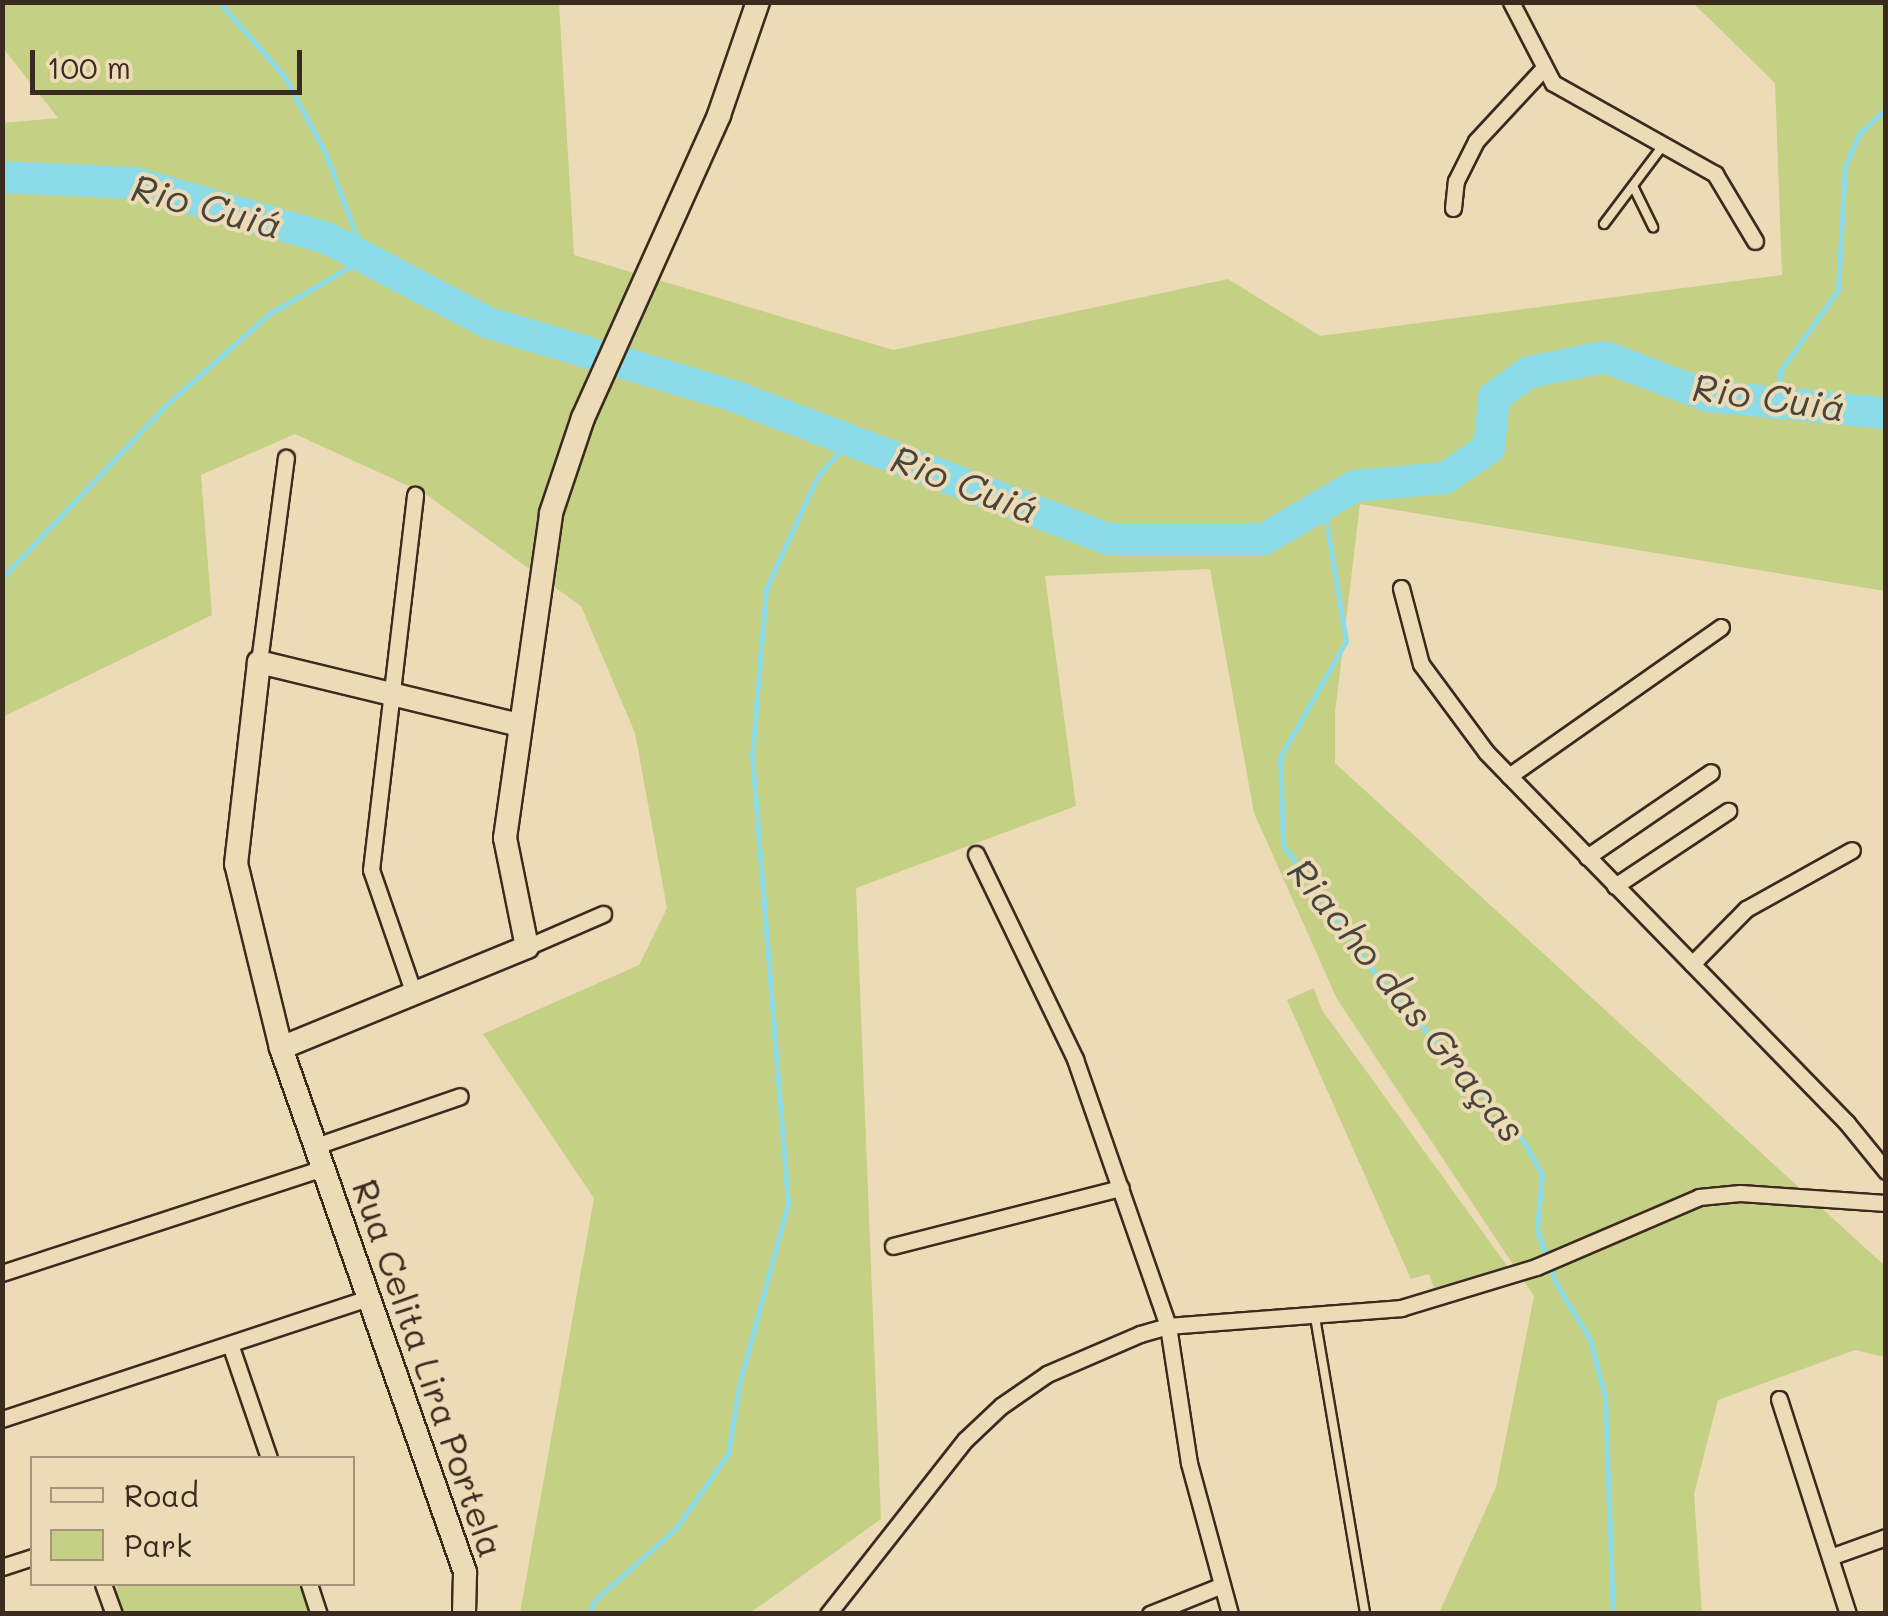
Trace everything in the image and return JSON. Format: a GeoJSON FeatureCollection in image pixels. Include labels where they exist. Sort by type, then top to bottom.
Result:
{"type":"FeatureCollection","features":[{"type":"Feature","properties":{"kind":"main road"},"geometry":{"type":"LineString","coordinates":[[290,1044],[527,947],[505,838],[551,513],[583,418],[719,115],[758,2]]}},
{"type":"Feature","properties":{"kind":"main road"},"geometry":{"type":"LineString","coordinates":[[259,662],[491,720],[519,732]]}},
{"type":"Feature","properties":{"kind":"main road","name":"Rua Celita Lira Portela"},"geometry":{"type":"LineString","coordinates":[[259,662],[236,864],[274,1011],[290,1044],[320,1157],[366,1299],[465,1572],[464,1614]]}},
{"type":"Feature","properties":{"kind":"street"},"geometry":{"type":"LineString","coordinates":[[1511,2],[1542,71],[1579,102],[1715,174],[1756,241]]}},
{"type":"Feature","properties":{"kind":"street"},"geometry":{"type":"LineString","coordinates":[[1453,208],[1456,181],[1476,141],[1542,71]]}},
{"type":"Feature","properties":{"kind":"street","name":"Rua Celita Lira Portela"},"geometry":{"type":"LineString","coordinates":[[259,662],[286,458]]}},
{"type":"Feature","properties":{"kind":"street"},"geometry":{"type":"LineString","coordinates":[[412,992],[371,870],[414,495]]}},
{"type":"Feature","properties":{"kind":"street"},"geometry":{"type":"LineString","coordinates":[[1402,588],[1421,664],[1509,776],[1886,1171]]}},
{"type":"Feature","properties":{"kind":"street"},"geometry":{"type":"LineString","coordinates":[[1509,776],[1721,628]]}},
{"type":"Feature","properties":{"kind":"street"},"geometry":{"type":"LineString","coordinates":[[1587,857],[1711,772]]}},
{"type":"Feature","properties":{"kind":"street"},"geometry":{"type":"LineString","coordinates":[[1615,886],[1728,811]]}},
{"type":"Feature","properties":{"kind":"street"},"geometry":{"type":"LineString","coordinates":[[1692,964],[1746,909],[1852,850]]}},
{"type":"Feature","properties":{"kind":"street"},"geometry":{"type":"LineString","coordinates":[[976,854],[1075,1059],[1168,1326],[1189,1464],[1230,1614]]}},
{"type":"Feature","properties":{"kind":"street"},"geometry":{"type":"LineString","coordinates":[[527,947],[602,914]]}},
{"type":"Feature","properties":{"kind":"street","name":"Rua Celita Lira Portela"},"geometry":{"type":"LineString","coordinates":[[320,1157],[460,1096]]}},
{"type":"Feature","properties":{"kind":"street"},"geometry":{"type":"LineString","coordinates":[[2,1273],[320,1157]]}},
{"type":"Feature","properties":{"kind":"street"},"geometry":{"type":"LineString","coordinates":[[893,1246],[1120,1188]]}},
{"type":"Feature","properties":{"kind":"street"},"geometry":{"type":"LineString","coordinates":[[828,1614],[965,1440],[1001,1406],[1047,1374],[1168,1326],[1401,1308],[1536,1267],[1699,1197],[1740,1193],[1886,1204]]}},
{"type":"Feature","properties":{"kind":"street"},"geometry":{"type":"LineString","coordinates":[[2,1419],[366,1299]]}},
{"type":"Feature","properties":{"kind":"street"},"geometry":{"type":"LineString","coordinates":[[231,1346],[268,1456]]}},
{"type":"Feature","properties":{"kind":"street"},"geometry":{"type":"LineString","coordinates":[[1779,1399],[1848,1614]]}},
{"type":"Feature","properties":{"kind":"street"},"geometry":{"type":"LineString","coordinates":[[1830,1557],[1886,1537]]}},
{"type":"Feature","properties":{"kind":"street"},"geometry":{"type":"LineString","coordinates":[[2,1567],[30,1558]]}},
{"type":"Feature","properties":{"kind":"street"},"geometry":{"type":"LineString","coordinates":[[104,1586],[114,1614]]}},
{"type":"Feature","properties":{"kind":"street"},"geometry":{"type":"LineString","coordinates":[[310,1586],[319,1614]]}},
{"type":"Feature","properties":{"kind":"street"},"geometry":{"type":"LineString","coordinates":[[1150,1614],[1220,1586]]}},
{"type":"Feature","properties":{"kind":"lane"},"geometry":{"type":"LineString","coordinates":[[1604,224],[1662,148]]}},
{"type":"Feature","properties":{"kind":"lane"},"geometry":{"type":"LineString","coordinates":[[1633,186],[1653,227]]}},
{"type":"Feature","properties":{"kind":"lane"},"geometry":{"type":"LineString","coordinates":[[1315,1317],[1366,1614]]}},
{"type":"Feature","properties":{"kind":"green space"},"geometry":{"type":"Polygon","coordinates":[[[3,3],[559,3],[574,255],[893,350],[1228,279],[1320,336],[1782,275],[1775,83],[1693,3],[1885,3],[1885,591],[1360,504],[1335,713],[1335,763],[1885,1266],[1885,1357],[1855,1350],[1718,1400],[1694,1494],[1702,1613],[1439,1613],[1496,1487],[1534,1296],[1337,999],[1254,813],[1210,569],[1045,576],[1076,806],[856,888],[881,1519],[750,1613],[520,1613],[594,1198],[483,1034],[639,965],[667,908],[635,733],[581,606],[424,493],[295,434],[201,475],[212,615],[3,717],[3,123],[58,118],[3,48],[3,3]]]}},
{"type":"Feature","properties":{"kind":"green space"},"geometry":{"type":"Polygon","coordinates":[[[1314,988],[1322,1010],[1508,1267],[1434,1288],[1429,1274],[1411,1279],[1287,1000],[1314,988]]]}},
{"type":"Feature","properties":{"kind":"green space"},"geometry":{"type":"Polygon","coordinates":[[[117,1586],[307,1586],[307,1614],[117,1614],[117,1586]]]}},
{"type":"Feature","properties":{"kind":"waterway"},"geometry":{"type":"LineString","coordinates":[[2,578],[165,406],[269,314],[365,258],[325,152],[284,76],[219,2]]}},
{"type":"Feature","properties":{"kind":"waterway"},"geometry":{"type":"LineString","coordinates":[[1778,402],[1780,371],[1838,290],[1845,166],[1860,133],[1886,109]]}},
{"type":"Feature","properties":{"kind":"waterway","name":"Rio Cuiá"},"geometry":{"type":"LineString","coordinates":[[2,177],[136,183],[327,238],[489,323],[731,395],[1108,539],[1264,539],[1355,486],[1445,478],[1489,448],[1494,397],[1529,372],[1605,357],[1708,396],[1886,413]]}},
{"type":"Feature","properties":{"kind":"waterway"},"geometry":{"type":"LineString","coordinates":[[588,1614],[596,1599],[675,1529],[728,1454],[739,1385],[788,1203],[752,756],[766,589],[817,477],[851,438]]}},
{"type":"Feature","properties":{"kind":"waterway","name":"Riacho das Graças"},"geometry":{"type":"LineString","coordinates":[[1324,508],[1346,641],[1280,757],[1283,845],[1370,967],[1524,1142],[1542,1174],[1537,1230],[1556,1284],[1590,1339],[1605,1397],[1613,1614]]}}]}
